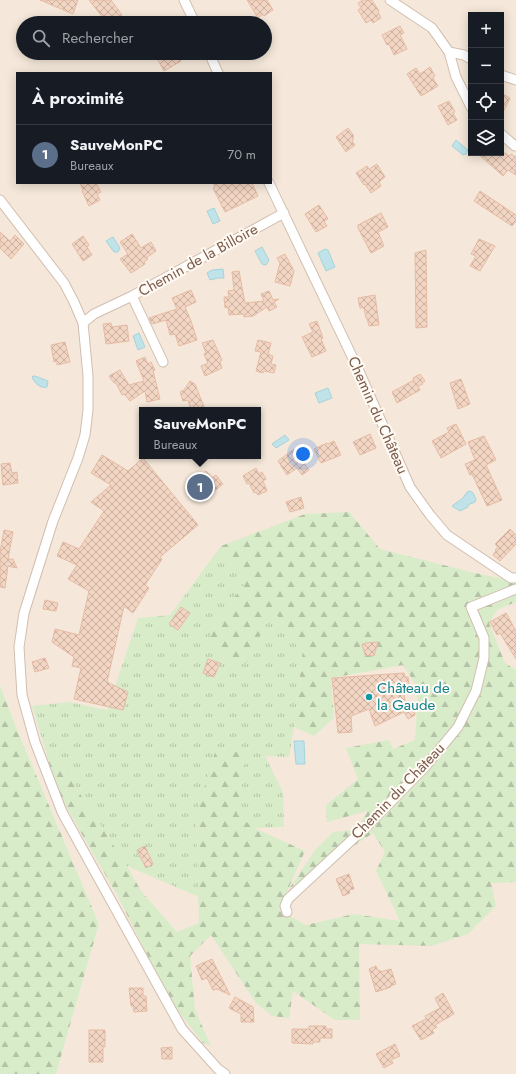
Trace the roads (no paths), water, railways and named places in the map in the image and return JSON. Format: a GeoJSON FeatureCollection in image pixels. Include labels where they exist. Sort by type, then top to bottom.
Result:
{"type":"FeatureCollection","features":[{"type":"Feature","properties":{"kind":"street"},"geometry":{"type":"LineString","coordinates":[[184,0],[192,16]]}},
{"type":"Feature","properties":{"kind":"street"},"geometry":{"type":"LineString","coordinates":[[390,0],[432,28],[449,52],[456,78],[468,101]]}},
{"type":"Feature","properties":{"kind":"street"},"geometry":{"type":"LineString","coordinates":[[449,52],[468,57]]}},
{"type":"Feature","properties":{"kind":"street"},"geometry":{"type":"LineString","coordinates":[[212,60],[218,72]]}},
{"type":"Feature","properties":{"kind":"street"},"geometry":{"type":"LineString","coordinates":[[504,76],[516,80]]}},
{"type":"Feature","properties":{"kind":"street"},"geometry":{"type":"LineString","coordinates":[[504,137],[515,146]]}},
{"type":"Feature","properties":{"kind":"street"},"geometry":{"type":"LineString","coordinates":[[269,184],[284,214]]}},
{"type":"Feature","properties":{"kind":"street"},"geometry":{"type":"LineString","coordinates":[[0,200],[64,283],[74,302],[83,323],[88,376],[88,410],[85,435],[78,458],[53,521],[24,613],[19,648],[22,695],[35,742],[65,819],[182,1029],[218,1069],[225,1074]]}},
{"type":"Feature","properties":{"kind":"street","name":"Chemin de la Billoire"},"geometry":{"type":"LineString","coordinates":[[83,323],[94,314],[132,296],[284,214]]}},
{"type":"Feature","properties":{"kind":"street","name":"Chemin du Château"},"geometry":{"type":"LineString","coordinates":[[284,214],[359,370],[410,487],[430,515],[447,535],[511,578],[516,578]]}},
{"type":"Feature","properties":{"kind":"street"},"geometry":{"type":"LineString","coordinates":[[132,296],[163,362]]}},
{"type":"Feature","properties":{"kind":"street","name":"Chemin du Château"},"geometry":{"type":"LineString","coordinates":[[287,912],[285,906],[288,899],[425,768],[458,727],[476,691],[484,658],[484,638],[471,607],[516,589]]}},
{"type":"Feature","properties":{"kind":"water"},"geometry":{"type":"Polygon","coordinates":[[[456,140],[468,150],[466,154],[463,155],[452,146],[456,140]]]}},
{"type":"Feature","properties":{"kind":"water"},"geometry":{"type":"Polygon","coordinates":[[[214,208],[220,221],[213,224],[207,211],[214,208]]]}},
{"type":"Feature","properties":{"kind":"water"},"geometry":{"type":"Polygon","coordinates":[[[113,237],[120,248],[118,252],[114,252],[106,241],[113,237]]]}},
{"type":"Feature","properties":{"kind":"water"},"geometry":{"type":"Polygon","coordinates":[[[262,247],[269,260],[266,265],[262,264],[255,251],[262,247]]]}},
{"type":"Feature","properties":{"kind":"water"},"geometry":{"type":"Polygon","coordinates":[[[325,249],[328,250],[335,267],[326,271],[318,253],[325,249]]]}},
{"type":"Feature","properties":{"kind":"water"},"geometry":{"type":"Polygon","coordinates":[[[223,269],[224,278],[210,280],[207,273],[212,270],[223,269]]]}},
{"type":"Feature","properties":{"kind":"water"},"geometry":{"type":"Polygon","coordinates":[[[139,333],[145,347],[138,350],[133,336],[139,333]]]}},
{"type":"Feature","properties":{"kind":"water"},"geometry":{"type":"Polygon","coordinates":[[[33,376],[48,381],[47,387],[38,385],[33,379],[33,376]]]}},
{"type":"Feature","properties":{"kind":"water"},"geometry":{"type":"Polygon","coordinates":[[[328,388],[332,398],[319,403],[315,393],[328,388]]]}},
{"type":"Feature","properties":{"kind":"water"},"geometry":{"type":"Polygon","coordinates":[[[285,435],[289,440],[276,448],[272,444],[285,435]]]}},
{"type":"Feature","properties":{"kind":"water"},"geometry":{"type":"Polygon","coordinates":[[[470,491],[476,499],[475,502],[460,511],[452,506],[463,498],[467,492],[470,491]]]}},
{"type":"Feature","properties":{"kind":"water"},"geometry":{"type":"Polygon","coordinates":[[[294,741],[304,741],[305,764],[296,764],[294,741]]]}},
{"type":"Feature","properties":{"kind":"place","name":"SauveMonPC"},"geometry":{"type":"Point","coordinates":[200,487]}},
{"type":"Feature","properties":{"kind":"place","name":"Château de la Gaude"},"geometry":{"type":"Point","coordinates":[369,697]}}]}
